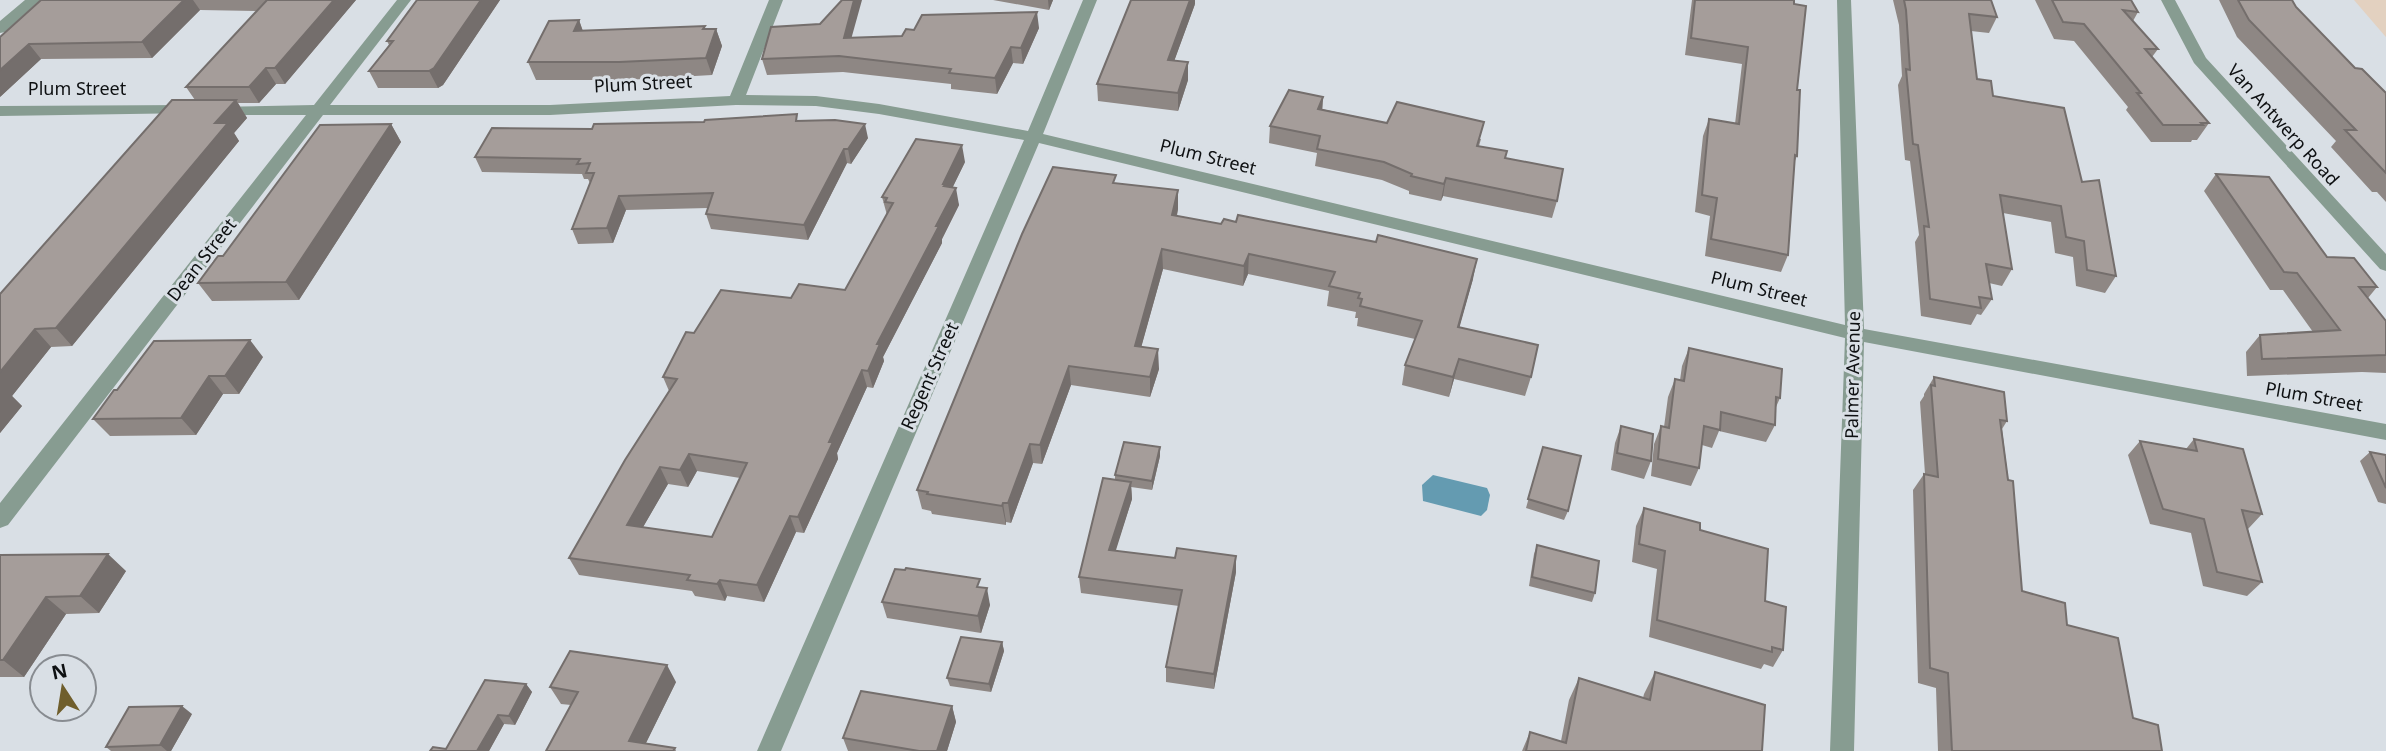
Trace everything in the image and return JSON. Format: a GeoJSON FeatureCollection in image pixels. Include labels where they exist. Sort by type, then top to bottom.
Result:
{"type":"FeatureCollection","features":[{"type":"Feature","properties":{"kind":"street"},"geometry":{"type":"LineString","coordinates":[[0,29],[33,0]]}},
{"type":"Feature","properties":{"kind":"street","name":"Dean Street"},"geometry":{"type":"LineString","coordinates":[[0,519],[404,0]]}},
{"type":"Feature","properties":{"kind":"street"},"geometry":{"type":"LineString","coordinates":[[736,100],[776,0]]}},
{"type":"Feature","properties":{"kind":"street","name":"Regent Street"},"geometry":{"type":"LineString","coordinates":[[769,751],[850,558],[1035,137],[1090,0]]}},
{"type":"Feature","properties":{"kind":"street","name":"Palmer Avenue"},"geometry":{"type":"LineString","coordinates":[[1842,751],[1856,334],[1844,0]]}},
{"type":"Feature","properties":{"kind":"street","name":"Van Antwerp Road"},"geometry":{"type":"LineString","coordinates":[[2168,0],[2199,60],[2343,221],[2386,265]]}},
{"type":"Feature","properties":{"kind":"street","name":"Plum Street"},"geometry":{"type":"LineString","coordinates":[[0,111],[550,110],[736,100],[841,104],[1035,137],[1856,334],[2386,432]]}},
{"type":"Feature","properties":{"kind":"shaded area"},"geometry":{"type":"Polygon","coordinates":[[[2354,0],[2386,0],[2386,37],[2385,36],[2354,0]]]}},
{"type":"Feature","properties":{"kind":"water"},"geometry":{"type":"Polygon","coordinates":[[[1433,475],[1487,488],[1490,495],[1487,510],[1481,516],[1423,501],[1422,485],[1433,475]]]}},
{"type":"Feature","properties":{"kind":"building"},"geometry":{"type":"Polygon","coordinates":[[[41,0],[184,0],[142,42],[29,44],[0,70],[0,37],[41,0]]]}},
{"type":"Feature","properties":{"kind":"building"},"geometry":{"type":"Polygon","coordinates":[[[267,0],[334,0],[275,68],[266,68],[249,87],[186,87],[267,0]]]}},
{"type":"Feature","properties":{"kind":"building"},"geometry":{"type":"Polygon","coordinates":[[[417,0],[481,0],[434,68],[429,71],[369,71],[393,41],[387,41],[417,0]]]}},
{"type":"Feature","properties":{"kind":"building"},"geometry":{"type":"Polygon","coordinates":[[[842,0],[854,0],[844,38],[902,36],[906,29],[914,30],[922,15],[1037,12],[1021,48],[1011,47],[995,78],[949,73],[951,69],[839,56],[762,59],[771,27],[820,24],[842,0]]]}},
{"type":"Feature","properties":{"kind":"building"},"geometry":{"type":"Polygon","coordinates":[[[1131,0],[1190,0],[1168,60],[1188,62],[1178,93],[1097,84],[1131,0]]]}},
{"type":"Feature","properties":{"kind":"building"},"geometry":{"type":"Polygon","coordinates":[[[1695,0],[1794,0],[1794,4],[1806,6],[1797,90],[1800,90],[1797,156],[1795,155],[1788,255],[1711,239],[1717,198],[1702,195],[1709,119],[1739,124],[1748,47],[1691,38],[1695,0]]]}},
{"type":"Feature","properties":{"kind":"building"},"geometry":{"type":"Polygon","coordinates":[[[1904,0],[1991,0],[1997,17],[1969,14],[1977,79],[1991,81],[1993,96],[2064,108],[2082,182],[2099,180],[2116,276],[2087,270],[2084,241],[2066,237],[2061,206],[2000,195],[2012,269],[1986,264],[1992,299],[1979,297],[1981,308],[1930,299],[1924,226],[1929,227],[1918,145],[1913,144],[1906,69],[1910,70],[1904,0]]]}},
{"type":"Feature","properties":{"kind":"building"},"geometry":{"type":"Polygon","coordinates":[[[2052,0],[2131,0],[2138,12],[2123,10],[2158,49],[2145,49],[2209,123],[2163,125],[2137,93],[2141,93],[2084,24],[2063,22],[2052,0]]]}},
{"type":"Feature","properties":{"kind":"building"},"geometry":{"type":"Polygon","coordinates":[[[2238,0],[2292,0],[2355,68],[2362,69],[2386,93],[2386,173],[2345,130],[2356,130],[2249,20],[2238,0]]]}},
{"type":"Feature","properties":{"kind":"building"},"geometry":{"type":"Polygon","coordinates":[[[579,20],[574,31],[705,26],[703,29],[716,29],[706,58],[528,62],[549,21],[579,20]]]}},
{"type":"Feature","properties":{"kind":"building"},"geometry":{"type":"Polygon","coordinates":[[[1289,90],[1323,97],[1318,109],[1387,123],[1397,102],[1484,122],[1477,146],[1507,151],[1505,158],[1563,169],[1557,201],[1446,178],[1444,184],[1411,176],[1412,174],[1384,162],[1317,149],[1320,136],[1270,126],[1289,90]]]}},
{"type":"Feature","properties":{"kind":"building"},"geometry":{"type":"Polygon","coordinates":[[[172,100],[236,100],[215,123],[228,123],[56,328],[35,329],[0,372],[0,294],[172,100]]]}},
{"type":"Feature","properties":{"kind":"building"},"geometry":{"type":"Polygon","coordinates":[[[797,114],[796,121],[835,120],[865,124],[848,149],[844,149],[804,225],[706,214],[713,193],[619,196],[607,228],[572,229],[594,173],[586,173],[590,163],[577,164],[580,159],[475,157],[492,128],[592,129],[594,124],[704,122],[797,114]]]}},
{"type":"Feature","properties":{"kind":"building"},"geometry":{"type":"Polygon","coordinates":[[[391,124],[286,282],[198,283],[218,256],[223,256],[320,125],[391,124]]]}},
{"type":"Feature","properties":{"kind":"building"},"geometry":{"type":"Polygon","coordinates":[[[916,139],[962,145],[943,184],[956,188],[936,226],[939,226],[877,344],[880,344],[868,371],[862,370],[829,442],[833,442],[798,517],[790,516],[757,585],[720,580],[717,584],[687,580],[690,575],[569,558],[625,460],[677,379],[663,377],[686,332],[694,333],[721,290],[791,298],[799,284],[845,290],[893,203],[885,202],[887,198],[882,197],[916,139]],[[689,454],[680,470],[660,467],[627,525],[712,537],[747,463],[689,454]]]}},
{"type":"Feature","properties":{"kind":"building"},"geometry":{"type":"Polygon","coordinates":[[[1053,167],[1116,175],[1113,183],[1178,190],[1172,215],[1221,224],[1224,219],[1236,222],[1238,215],[1376,242],[1378,235],[1477,259],[1458,327],[1538,345],[1531,377],[1459,359],[1453,377],[1405,365],[1422,321],[1360,306],[1360,293],[1329,286],[1335,272],[1249,254],[1244,266],[1162,249],[1135,346],[1158,349],[1150,377],[1069,366],[1040,445],[1030,444],[1008,503],[1003,503],[1002,506],[917,490],[1022,234],[1053,167]]]}},
{"type":"Feature","properties":{"kind":"building"},"geometry":{"type":"Polygon","coordinates":[[[2216,174],[2269,177],[2327,257],[2354,258],[2377,287],[2359,287],[2386,321],[2386,355],[2262,359],[2260,335],[2340,330],[2297,273],[2284,272],[2216,174]]]}},
{"type":"Feature","properties":{"kind":"building"},"geometry":{"type":"Polygon","coordinates":[[[250,340],[225,376],[209,376],[181,418],[93,419],[154,341],[250,340]]]}},
{"type":"Feature","properties":{"kind":"building"},"geometry":{"type":"Polygon","coordinates":[[[1689,348],[1782,369],[1780,398],[1776,397],[1775,425],[1721,412],[1720,430],[1704,426],[1699,468],[1658,459],[1661,426],[1669,428],[1675,379],[1684,381],[1689,348]]]}},
{"type":"Feature","properties":{"kind":"building"},"geometry":{"type":"Polygon","coordinates":[[[1934,377],[2004,392],[2007,421],[2000,420],[2008,480],[2013,481],[2022,591],[2065,603],[2067,625],[2118,638],[2133,718],[2158,725],[2162,751],[1952,751],[1948,673],[1930,668],[1924,474],[1938,477],[1931,385],[1935,386],[1934,377]]]}},
{"type":"Feature","properties":{"kind":"building"},"geometry":{"type":"Polygon","coordinates":[[[1621,426],[1653,434],[1651,461],[1617,453],[1621,426]]]}},
{"type":"Feature","properties":{"kind":"building"},"geometry":{"type":"Polygon","coordinates":[[[2194,439],[2243,449],[2262,514],[2242,510],[2262,582],[2217,572],[2204,519],[2163,509],[2140,441],[2197,451],[2194,439]]]}},
{"type":"Feature","properties":{"kind":"building"},"geometry":{"type":"Polygon","coordinates":[[[1124,442],[1160,447],[1152,481],[1115,475],[1124,442]]]}},
{"type":"Feature","properties":{"kind":"building"},"geometry":{"type":"Polygon","coordinates":[[[1543,447],[1581,456],[1568,511],[1528,499],[1543,447]]]}},
{"type":"Feature","properties":{"kind":"building"},"geometry":{"type":"Polygon","coordinates":[[[2370,452],[2386,455],[2386,488],[2370,452]]]}},
{"type":"Feature","properties":{"kind":"building"},"geometry":{"type":"Polygon","coordinates":[[[1103,478],[1131,482],[1109,550],[1175,558],[1177,548],[1236,556],[1214,674],[1166,667],[1182,590],[1079,577],[1103,478]]]}},
{"type":"Feature","properties":{"kind":"building"},"geometry":{"type":"Polygon","coordinates":[[[1644,508],[1700,523],[1700,530],[1768,549],[1765,601],[1786,607],[1783,650],[1772,647],[1772,652],[1657,620],[1665,551],[1639,544],[1644,508]]]}},
{"type":"Feature","properties":{"kind":"building"},"geometry":{"type":"Polygon","coordinates":[[[1537,545],[1599,561],[1595,593],[1532,577],[1537,545]]]}},
{"type":"Feature","properties":{"kind":"building"},"geometry":{"type":"Polygon","coordinates":[[[108,554],[80,596],[46,597],[3,660],[0,660],[0,555],[108,554]]]}},
{"type":"Feature","properties":{"kind":"building"},"geometry":{"type":"Polygon","coordinates":[[[906,568],[980,579],[977,587],[987,588],[978,616],[882,602],[895,569],[906,568]]]}},
{"type":"Feature","properties":{"kind":"building"},"geometry":{"type":"Polygon","coordinates":[[[961,637],[1002,642],[989,684],[947,678],[961,637]]]}},
{"type":"Feature","properties":{"kind":"building"},"geometry":{"type":"Polygon","coordinates":[[[570,651],[667,665],[629,741],[675,748],[673,751],[546,751],[578,692],[550,687],[570,651]]]}},
{"type":"Feature","properties":{"kind":"building"},"geometry":{"type":"Polygon","coordinates":[[[1655,672],[1765,705],[1762,751],[1526,751],[1530,732],[1566,743],[1579,678],[1650,700],[1655,672]]]}},
{"type":"Feature","properties":{"kind":"building"},"geometry":{"type":"Polygon","coordinates":[[[485,680],[526,684],[509,716],[498,715],[477,751],[430,751],[433,747],[446,749],[485,680]]]}},
{"type":"Feature","properties":{"kind":"building"},"geometry":{"type":"Polygon","coordinates":[[[861,691],[952,706],[937,751],[919,751],[843,738],[861,691]]]}},
{"type":"Feature","properties":{"kind":"building"},"geometry":{"type":"Polygon","coordinates":[[[182,706],[160,745],[106,747],[129,707],[182,706]]]}}]}
